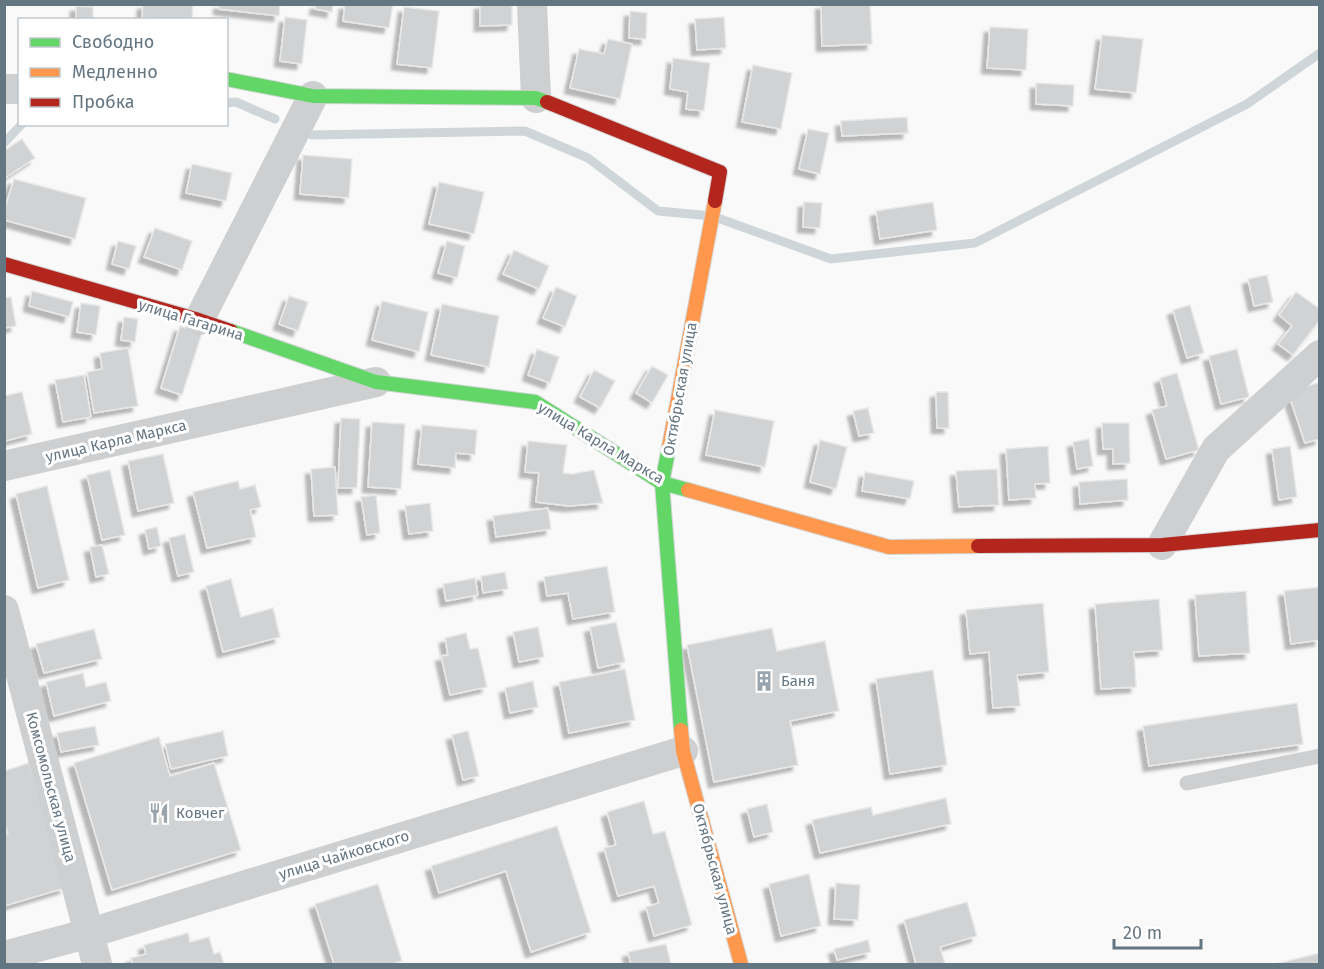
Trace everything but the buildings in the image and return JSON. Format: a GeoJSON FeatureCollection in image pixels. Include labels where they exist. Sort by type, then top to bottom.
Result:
{"type":"FeatureCollection","features":[{"type":"Feature","properties":{"kind":"street"},"geometry":{"type":"LineString","coordinates":[[228,79],[313,96],[536,98],[532,4]]}},
{"type":"Feature","properties":{"kind":"street"},"geometry":{"type":"LineString","coordinates":[[199,320],[313,96]]}},
{"type":"Feature","properties":{"kind":"street","name":"Октябрьская улица"},"geometry":{"type":"LineString","coordinates":[[536,98],[720,172],[662,483],[683,751],[741,964]]}},
{"type":"Feature","properties":{"kind":"street","name":"улица Гагарина"},"geometry":{"type":"LineString","coordinates":[[4,264],[199,320],[376,382]]}},
{"type":"Feature","properties":{"kind":"street"},"geometry":{"type":"LineString","coordinates":[[1162,545],[1216,449],[1320,355]]}},
{"type":"Feature","properties":{"kind":"street","name":"улица Карла Маркса"},"geometry":{"type":"LineString","coordinates":[[4,466],[376,382],[535,402],[662,483],[888,548],[1162,545],[1320,530]]}},
{"type":"Feature","properties":{"kind":"street","name":"Комсомольская улица"},"geometry":{"type":"LineString","coordinates":[[4,610],[98,964]]}},
{"type":"Feature","properties":{"kind":"street","name":"улица Чайковского"},"geometry":{"type":"LineString","coordinates":[[4,956],[90,933],[683,751]]}},
{"type":"Feature","properties":{"kind":"lane"},"geometry":{"type":"LineString","coordinates":[[1187,783],[1320,756]]}},
{"type":"Feature","properties":{"kind":"waterway"},"geometry":{"type":"LineString","coordinates":[[312,135],[525,131],[588,158],[658,211],[712,216],[831,259],[975,243],[1247,104],[1320,53]]}},
{"type":"Feature","properties":{"kind":"waterway"},"geometry":{"type":"LineString","coordinates":[[228,103],[236,102],[275,119]]}},
{"type":"Feature","properties":{"kind":"waterway"},"geometry":{"type":"LineString","coordinates":[[4,143],[20,126]]}},
{"type":"Feature","properties":{"kind":"traffic: fast"},"geometry":{"type":"LineString","coordinates":[[228,79],[313,96],[536,98],[547,102]]}},
{"type":"Feature","properties":{"kind":"traffic: fast"},"geometry":{"type":"LineString","coordinates":[[231,331],[376,382],[535,402],[662,483],[688,490]]}},
{"type":"Feature","properties":{"kind":"traffic: fast"},"geometry":{"type":"LineString","coordinates":[[669,447],[662,483],[681,730]]}},
{"type":"Feature","properties":{"kind":"traffic: slow"},"geometry":{"type":"LineString","coordinates":[[669,447],[715,201]]}},
{"type":"Feature","properties":{"kind":"traffic: slow"},"geometry":{"type":"LineString","coordinates":[[688,490],[889,547],[978,546]]}},
{"type":"Feature","properties":{"kind":"traffic: slow"},"geometry":{"type":"LineString","coordinates":[[681,730],[683,751],[741,964]]}},
{"type":"Feature","properties":{"kind":"traffic: jam"},"geometry":{"type":"LineString","coordinates":[[547,102],[720,172],[715,201]]}},
{"type":"Feature","properties":{"kind":"traffic: jam"},"geometry":{"type":"LineString","coordinates":[[4,264],[231,331]]}},
{"type":"Feature","properties":{"kind":"traffic: jam"},"geometry":{"type":"LineString","coordinates":[[978,546],[1162,545],[1320,530]]}},
{"type":"Feature","properties":{"kind":"place","name":"Баня"},"geometry":{"type":"Point","coordinates":[764,681]}},
{"type":"Feature","properties":{"kind":"place","name":"Ковчег"},"geometry":{"type":"Point","coordinates":[159,813]}}]}
